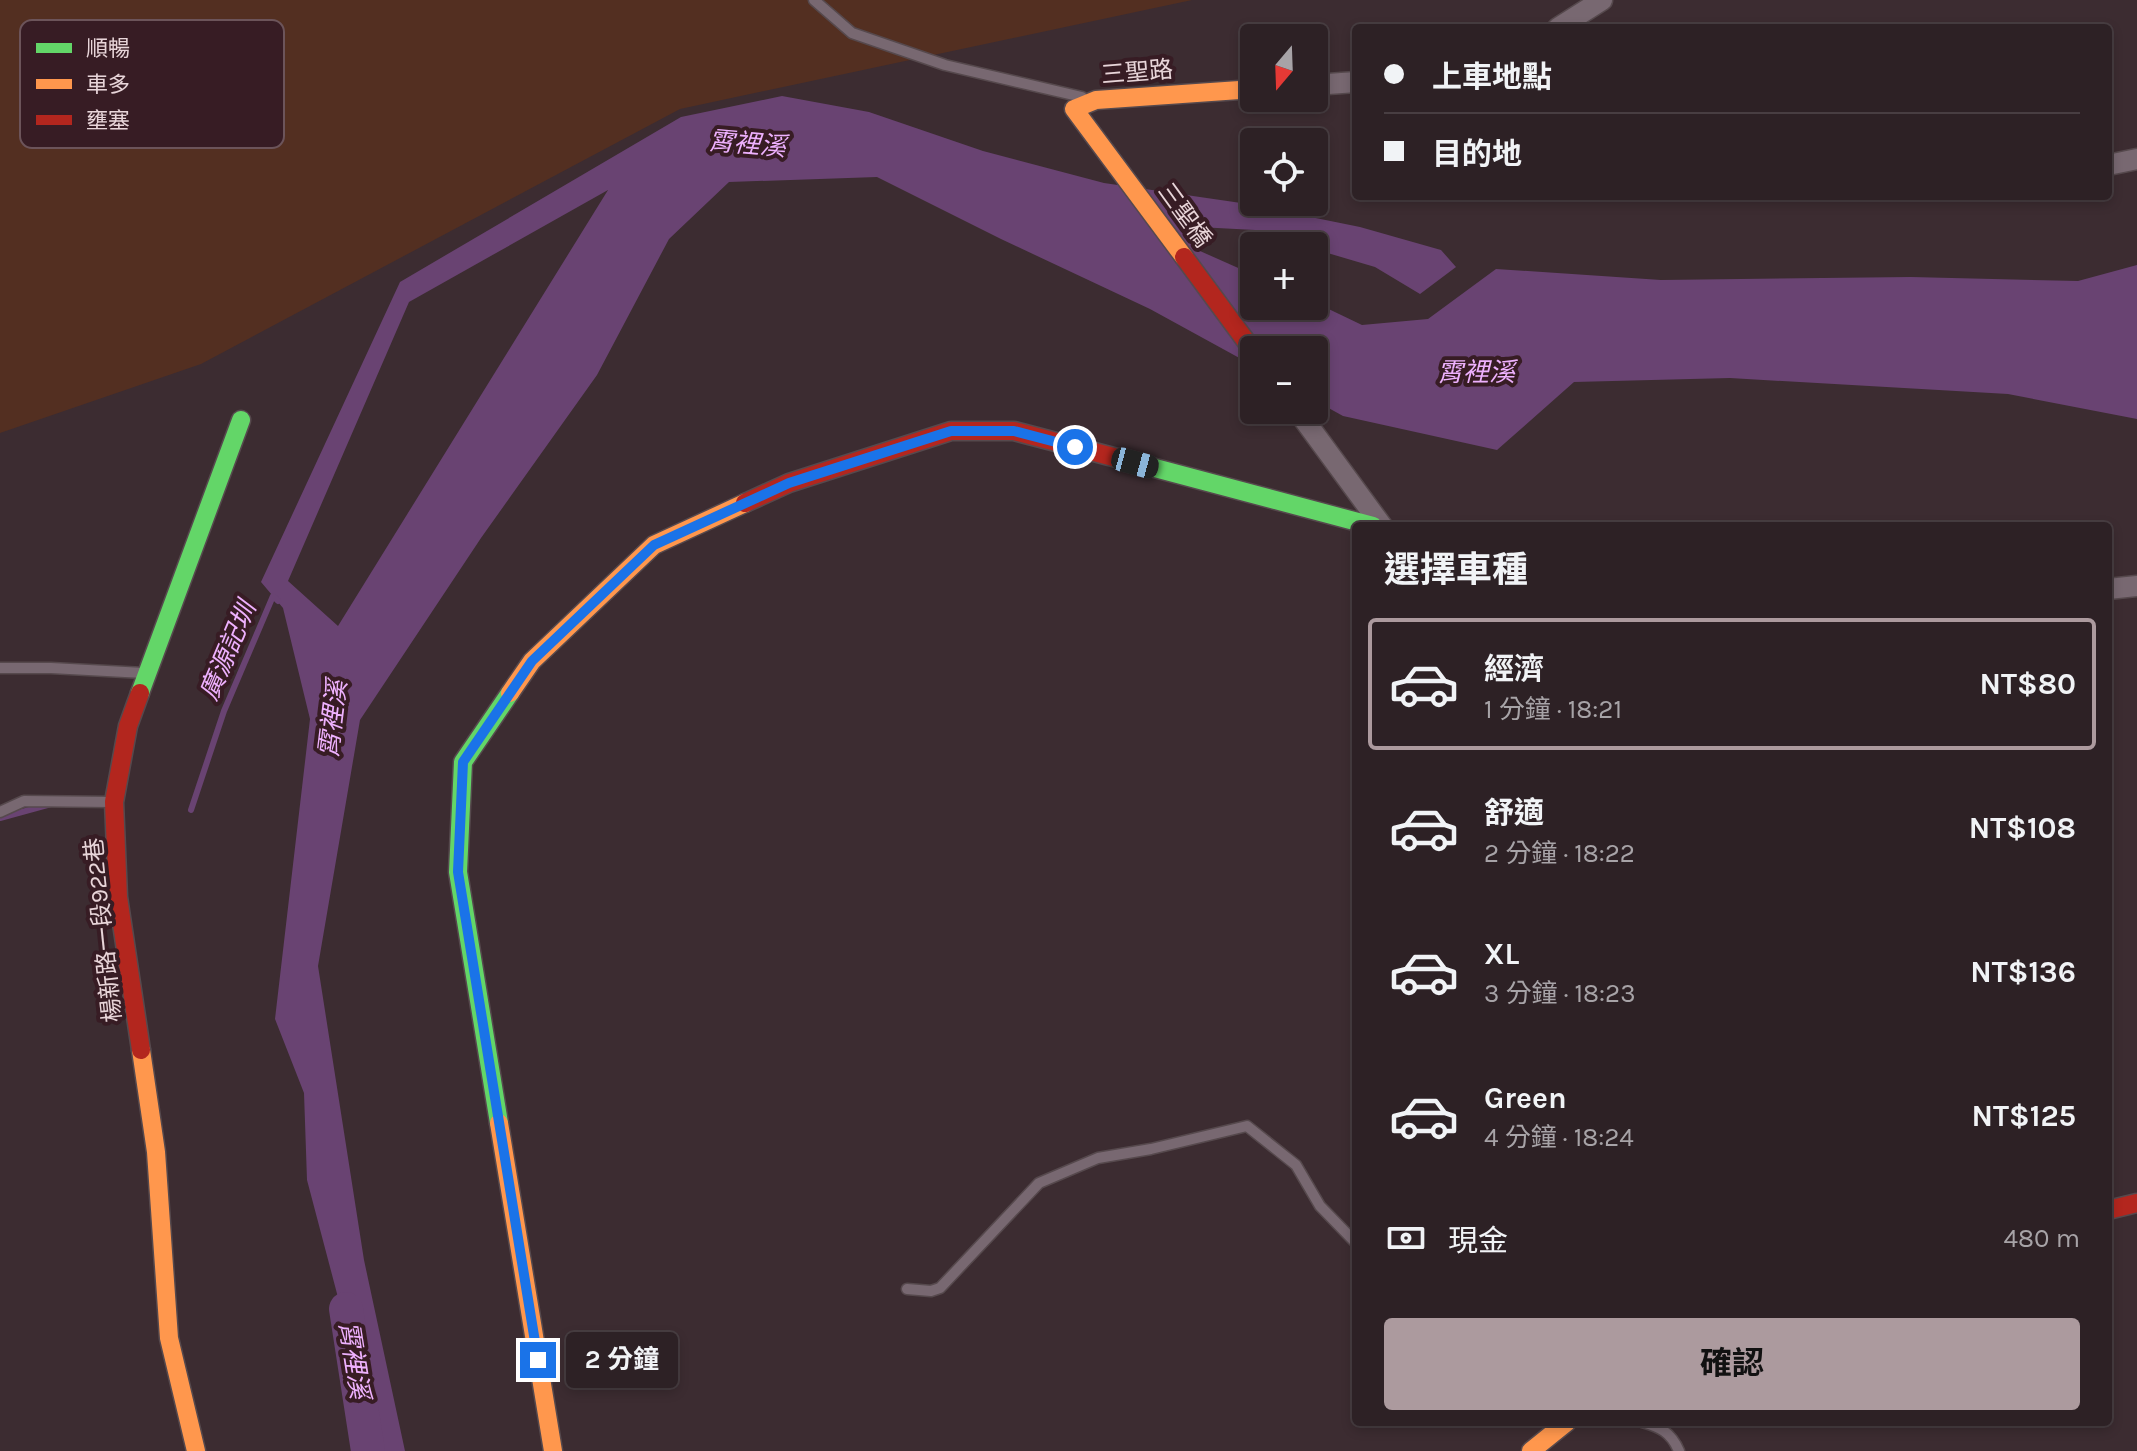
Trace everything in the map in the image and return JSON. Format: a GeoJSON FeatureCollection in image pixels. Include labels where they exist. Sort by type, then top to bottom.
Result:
{"type":"FeatureCollection","features":[{"type":"Feature","properties":{"kind":"street"},"geometry":{"type":"LineString","coordinates":[[1564,24],[1602,0]]}},
{"type":"Feature","properties":{"kind":"street"},"geometry":{"type":"LineString","coordinates":[[1328,84],[1352,82]]}},
{"type":"Feature","properties":{"kind":"street","name":"三聖路"},"geometry":{"type":"LineString","coordinates":[[1132,187],[1074,109],[1096,100],[1240,90]]}},
{"type":"Feature","properties":{"kind":"street"},"geometry":{"type":"LineString","coordinates":[[2112,164],[2137,159]]}},
{"type":"Feature","properties":{"kind":"street","name":"三聖橋"},"geometry":{"type":"LineString","coordinates":[[1132,187],[1242,336]]}},
{"type":"Feature","properties":{"kind":"street","name":"楊新路一段922巷"},"geometry":{"type":"LineString","coordinates":[[196,1451],[169,1338],[156,1152],[118,897],[114,802],[128,726],[241,420]]}},
{"type":"Feature","properties":{"kind":"street"},"geometry":{"type":"LineString","coordinates":[[1307,424],[1379,522]]}},
{"type":"Feature","properties":{"kind":"street"},"geometry":{"type":"LineString","coordinates":[[553,1451],[458,872],[463,762],[532,661],[654,545],[789,483],[951,431],[1014,431],[1358,522]]}},
{"type":"Feature","properties":{"kind":"street"},"geometry":{"type":"LineString","coordinates":[[2112,589],[2137,586]]}},
{"type":"Feature","properties":{"kind":"street"},"geometry":{"type":"LineString","coordinates":[[2112,1209],[2137,1203]]}},
{"type":"Feature","properties":{"kind":"street"},"geometry":{"type":"LineString","coordinates":[[1531,1451],[1562,1426]]}},
{"type":"Feature","properties":{"kind":"lane"},"geometry":{"type":"LineString","coordinates":[[814,0],[852,33],[945,65],[1096,100]]}},
{"type":"Feature","properties":{"kind":"lane"},"geometry":{"type":"LineString","coordinates":[[0,668],[146,673]]}},
{"type":"Feature","properties":{"kind":"lane"},"geometry":{"type":"LineString","coordinates":[[0,812],[24,801],[114,802]]}},
{"type":"Feature","properties":{"kind":"lane"},"geometry":{"type":"LineString","coordinates":[[907,1289],[931,1291],[940,1288],[1039,1183],[1098,1158],[1247,1126],[1296,1165],[1320,1206],[1352,1239]]}},
{"type":"Feature","properties":{"kind":"lane"},"geometry":{"type":"LineString","coordinates":[[1655,1426],[1662,1428],[1679,1451]]}},
{"type":"Feature","properties":{"kind":"shaded area"},"geometry":{"type":"Polygon","coordinates":[[[0,0],[1192,0],[680,109],[201,364],[0,433],[0,0]]]}},
{"type":"Feature","properties":{"kind":"water","name":"霄裡溪"},"geometry":{"type":"Polygon","coordinates":[[[782,96],[869,112],[983,151],[1104,183],[1240,203],[1240,216],[1305,216],[1360,227],[1441,250],[1456,267],[1420,294],[1375,267],[1328,253],[1328,232],[1261,232],[1179,226],[1200,251],[1240,269],[1240,320],[1328,320],[1328,309],[1362,325],[1428,319],[1496,269],[1661,280],[1911,277],[2078,281],[2137,265],[2137,419],[2008,394],[1730,378],[1574,382],[1497,450],[1343,416],[1328,408],[1328,336],[1240,336],[1240,358],[1150,309],[877,177],[729,182],[669,239],[597,375],[481,538],[360,720],[318,966],[364,1260],[405,1451],[352,1451],[354,1358],[307,1180],[304,1093],[275,1019],[310,719],[283,608],[261,582],[400,282],[681,117],[782,96]],[[608,190],[409,302],[288,581],[338,626],[608,190]]]}},
{"type":"Feature","properties":{"kind":"waterway","name":"廣源記圳"},"geometry":{"type":"LineString","coordinates":[[191,810],[224,711],[273,596],[278,601]]}},
{"type":"Feature","properties":{"kind":"waterway","name":"廣源記圳"},"geometry":{"type":"LineString","coordinates":[[0,818],[51,804]]}},
{"type":"Feature","properties":{"kind":"waterway","name":"霄裡溪"},"geometry":{"type":"LineString","coordinates":[[346,1309],[368,1451]]}},
{"type":"Feature","properties":{"kind":"traffic: fast"},"geometry":{"type":"LineString","coordinates":[[140,693],[241,420]]}},
{"type":"Feature","properties":{"kind":"traffic: fast"},"geometry":{"type":"LineString","coordinates":[[1140,464],[1358,522]]}},
{"type":"Feature","properties":{"kind":"traffic: fast"},"geometry":{"type":"LineString","coordinates":[[499,1123],[458,872],[463,762],[510,693]]}},
{"type":"Feature","properties":{"kind":"traffic: slow"},"geometry":{"type":"LineString","coordinates":[[1184,257],[1074,109],[1096,100],[1240,90]]}},
{"type":"Feature","properties":{"kind":"traffic: slow"},"geometry":{"type":"LineString","coordinates":[[510,693],[532,661],[654,545],[745,503]]}},
{"type":"Feature","properties":{"kind":"traffic: slow"},"geometry":{"type":"LineString","coordinates":[[141,1050],[156,1152],[169,1338],[196,1451]]}},
{"type":"Feature","properties":{"kind":"traffic: slow"},"geometry":{"type":"LineString","coordinates":[[499,1123],[553,1451]]}},
{"type":"Feature","properties":{"kind":"traffic: slow"},"geometry":{"type":"LineString","coordinates":[[1531,1451],[1562,1426]]}},
{"type":"Feature","properties":{"kind":"traffic: jam"},"geometry":{"type":"LineString","coordinates":[[1184,257],[1242,336]]}},
{"type":"Feature","properties":{"kind":"traffic: jam"},"geometry":{"type":"LineString","coordinates":[[745,503],[789,483],[951,431],[1014,431],[1140,464]]}},
{"type":"Feature","properties":{"kind":"traffic: jam"},"geometry":{"type":"LineString","coordinates":[[140,693],[128,726],[114,802],[118,897],[141,1050]]}},
{"type":"Feature","properties":{"kind":"traffic: jam"},"geometry":{"type":"LineString","coordinates":[[2112,1209],[2137,1203]]}},
{"type":"Feature","properties":{"kind":"route"},"geometry":{"type":"LineString","coordinates":[[538,1360],[458,872],[463,762],[532,661],[654,545],[789,483],[951,431],[1014,431],[1075,447]]}}]}
